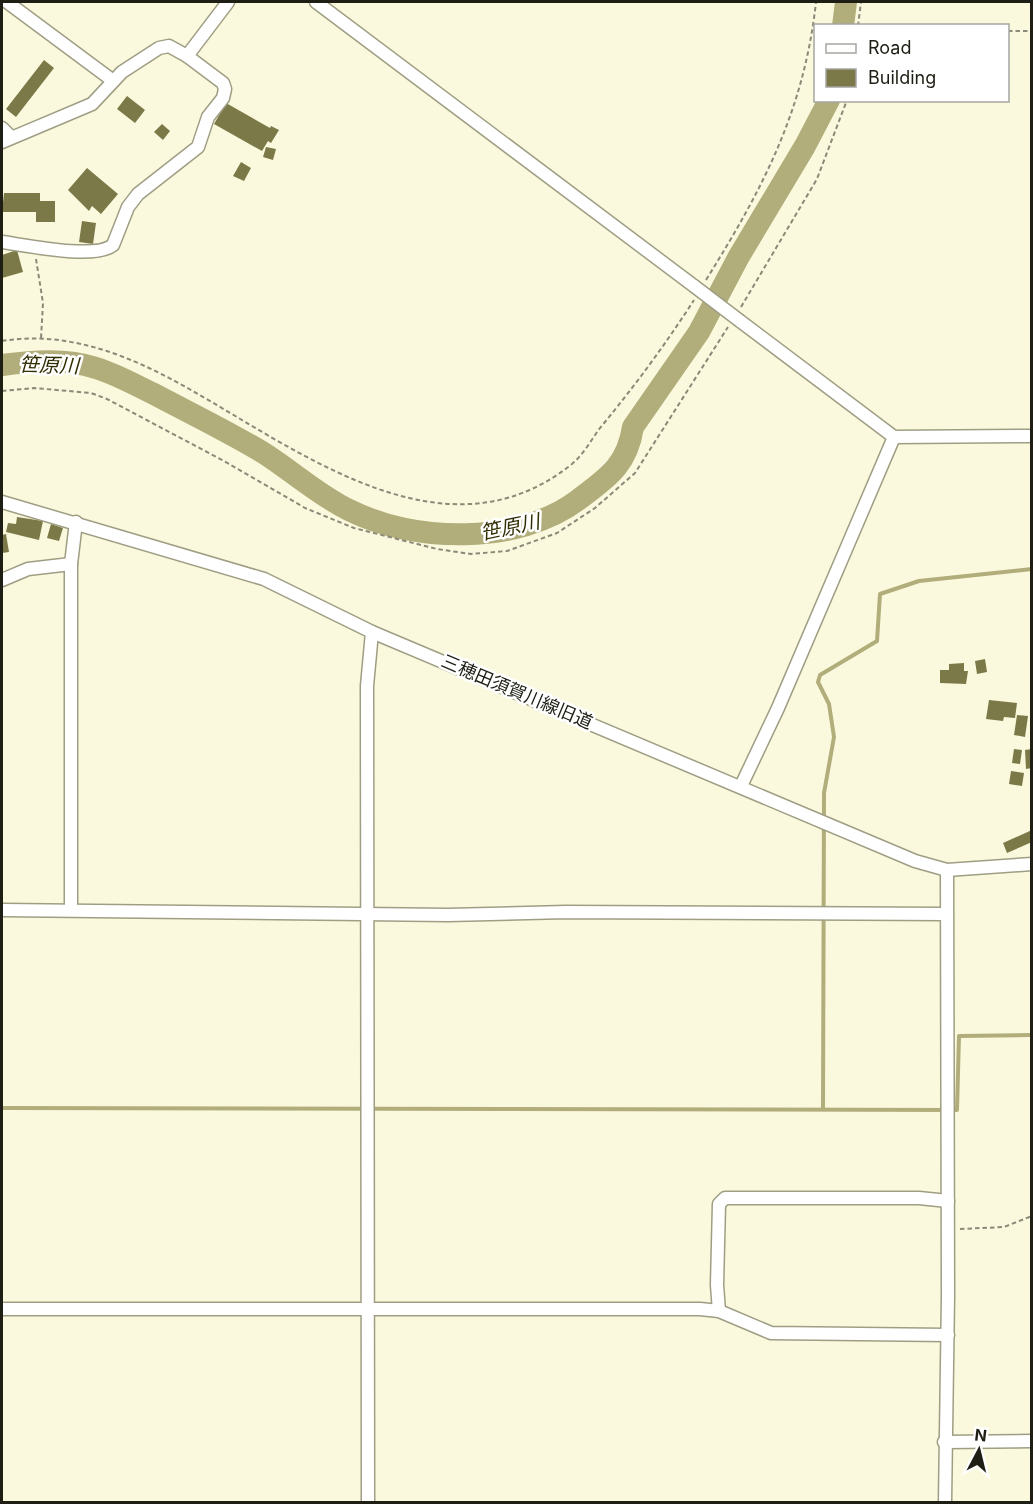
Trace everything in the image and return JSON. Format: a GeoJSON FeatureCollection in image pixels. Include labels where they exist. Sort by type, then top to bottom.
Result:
{"type":"FeatureCollection","features":[{"type":"Feature","properties":{"kind":"street"},"geometry":{"type":"LineString","coordinates":[[7,2],[112,80]]}},
{"type":"Feature","properties":{"kind":"street"},"geometry":{"type":"LineString","coordinates":[[187,56],[228,2]]}},
{"type":"Feature","properties":{"kind":"street"},"geometry":{"type":"LineString","coordinates":[[316,2],[894,437],[1032,436]]}},
{"type":"Feature","properties":{"kind":"street"},"geometry":{"type":"LineString","coordinates":[[2,242],[36,247],[99,251],[108,249],[117,237],[128,207],[138,194],[160,174],[196,150],[208,117],[223,98],[225,88],[223,83],[187,56],[169,46],[159,48],[112,80],[92,104],[4,135]]}},
{"type":"Feature","properties":{"kind":"street"},"geometry":{"type":"LineString","coordinates":[[741,786],[778,708],[894,437]]}},
{"type":"Feature","properties":{"kind":"street","name":"三穂田須賀川線旧道"},"geometry":{"type":"LineString","coordinates":[[2,502],[264,579],[372,632],[915,861],[947,870],[1032,864]]}},
{"type":"Feature","properties":{"kind":"street"},"geometry":{"type":"LineString","coordinates":[[71,910],[71,564],[76,522]]}},
{"type":"Feature","properties":{"kind":"street"},"geometry":{"type":"LineString","coordinates":[[2,580],[28,569],[71,564]]}},
{"type":"Feature","properties":{"kind":"street"},"geometry":{"type":"LineString","coordinates":[[368,1503],[367,686],[372,632]]}},
{"type":"Feature","properties":{"kind":"street"},"geometry":{"type":"LineString","coordinates":[[945,1503],[944,1442],[948,1335],[947,870]]}},
{"type":"Feature","properties":{"kind":"street"},"geometry":{"type":"LineString","coordinates":[[2,910],[448,915],[566,912],[946,914]]}},
{"type":"Feature","properties":{"kind":"street"},"geometry":{"type":"LineString","coordinates":[[719,1311],[717,1285],[719,1204],[725,1198],[919,1198],[948,1201]]}},
{"type":"Feature","properties":{"kind":"street"},"geometry":{"type":"LineString","coordinates":[[2,1309],[367,1311],[663,1309],[719,1311],[758,1330],[771,1333],[948,1335]]}},
{"type":"Feature","properties":{"kind":"street"},"geometry":{"type":"LineString","coordinates":[[944,1442],[1032,1441]]}},
{"type":"Feature","properties":{"kind":"path"},"geometry":{"type":"LineString","coordinates":[[2,341],[41,338],[96,347],[135,361],[348,479],[409,499],[465,505],[510,498],[532,489],[573,464],[640,379],[763,182],[782,141],[810,50],[816,2]]}},
{"type":"Feature","properties":{"kind":"path"},"geometry":{"type":"LineString","coordinates":[[858,24],[861,2]]}},
{"type":"Feature","properties":{"kind":"path"},"geometry":{"type":"LineString","coordinates":[[1009,31],[1032,31]]}},
{"type":"Feature","properties":{"kind":"path"},"geometry":{"type":"LineString","coordinates":[[2,391],[34,388],[90,393],[107,399],[224,461],[305,508],[354,528],[437,549],[471,554],[507,551],[557,533],[595,508],[635,473],[762,276],[817,179],[846,102]]}},
{"type":"Feature","properties":{"kind":"path"},"geometry":{"type":"LineString","coordinates":[[36,247],[43,303],[41,338]]}},
{"type":"Feature","properties":{"kind":"path"},"geometry":{"type":"LineString","coordinates":[[948,1229],[1004,1227],[1032,1216]]}},
{"type":"Feature","properties":{"kind":"building"},"geometry":{"type":"Polygon","coordinates":[[[44,60],[54,68],[16,117],[6,109],[44,60]]]}},
{"type":"Feature","properties":{"kind":"building"},"geometry":{"type":"Polygon","coordinates":[[[127,96],[145,110],[135,123],[117,109],[127,96]]]}},
{"type":"Feature","properties":{"kind":"building"},"geometry":{"type":"Polygon","coordinates":[[[226,103],[270,128],[271,126],[279,130],[271,143],[268,141],[262,151],[214,124],[226,103]]]}},
{"type":"Feature","properties":{"kind":"building"},"geometry":{"type":"Polygon","coordinates":[[[162,124],[170,131],[163,140],[154,132],[162,124]]]}},
{"type":"Feature","properties":{"kind":"building"},"geometry":{"type":"Polygon","coordinates":[[[266,147],[276,149],[273,160],[263,157],[266,147]]]}},
{"type":"Feature","properties":{"kind":"building"},"geometry":{"type":"Polygon","coordinates":[[[241,162],[251,168],[244,181],[233,176],[241,162]]]}},
{"type":"Feature","properties":{"kind":"building"},"geometry":{"type":"Polygon","coordinates":[[[87,168],[118,194],[101,214],[92,206],[89,211],[68,190],[87,168]]]}},
{"type":"Feature","properties":{"kind":"building"},"geometry":{"type":"Polygon","coordinates":[[[4,193],[40,193],[40,201],[55,201],[55,222],[36,222],[36,212],[2,212],[4,193]]]}},
{"type":"Feature","properties":{"kind":"building"},"geometry":{"type":"Polygon","coordinates":[[[82,221],[96,223],[93,244],[79,242],[82,221]]]}},
{"type":"Feature","properties":{"kind":"building"},"geometry":{"type":"Polygon","coordinates":[[[17,250],[23,272],[2,278],[2,255],[17,250]]]}},
{"type":"Feature","properties":{"kind":"building"},"geometry":{"type":"Polygon","coordinates":[[[17,517],[43,521],[39,540],[6,532],[8,523],[16,524],[17,517]]]}},
{"type":"Feature","properties":{"kind":"building"},"geometry":{"type":"Polygon","coordinates":[[[51,524],[63,528],[59,541],[47,538],[51,524]]]}},
{"type":"Feature","properties":{"kind":"building"},"geometry":{"type":"Polygon","coordinates":[[[6,534],[9,552],[2,553],[2,535],[6,534]]]}},
{"type":"Feature","properties":{"kind":"building"},"geometry":{"type":"Polygon","coordinates":[[[985,659],[987,672],[977,674],[975,661],[985,659]]]}},
{"type":"Feature","properties":{"kind":"building"},"geometry":{"type":"Polygon","coordinates":[[[964,663],[964,671],[968,671],[966,684],[940,683],[940,670],[949,670],[949,664],[964,663]]]}},
{"type":"Feature","properties":{"kind":"building"},"geometry":{"type":"Polygon","coordinates":[[[989,700],[1017,703],[1015,718],[1004,717],[1003,721],[986,719],[989,700]]]}},
{"type":"Feature","properties":{"kind":"building"},"geometry":{"type":"Polygon","coordinates":[[[1017,715],[1028,716],[1025,737],[1014,735],[1017,715]]]}},
{"type":"Feature","properties":{"kind":"building"},"geometry":{"type":"Polygon","coordinates":[[[1014,749],[1022,750],[1020,764],[1012,763],[1014,749]]]}},
{"type":"Feature","properties":{"kind":"building"},"geometry":{"type":"Polygon","coordinates":[[[1032,749],[1032,768],[1026,769],[1025,750],[1032,749]]]}},
{"type":"Feature","properties":{"kind":"building"},"geometry":{"type":"Polygon","coordinates":[[[1011,771],[1024,773],[1022,786],[1009,784],[1011,771]]]}},
{"type":"Feature","properties":{"kind":"building"},"geometry":{"type":"Polygon","coordinates":[[[1032,830],[1032,842],[1007,853],[1003,843],[1032,830]]]}},
{"type":"Feature","properties":{"kind":"waterway","name":"笹原川"},"geometry":{"type":"LineString","coordinates":[[843,24],[846,2]]}},
{"type":"Feature","properties":{"kind":"waterway","name":"笹原川"},"geometry":{"type":"LineString","coordinates":[[2,365],[61,362],[85,365],[111,373],[262,452],[315,490],[349,510],[375,521],[404,529],[466,534],[497,532],[526,525],[554,515],[578,500],[607,478],[621,461],[633,427],[699,332],[738,258],[805,146],[828,102]]}},
{"type":"Feature","properties":{"kind":"waterway"},"geometry":{"type":"LineString","coordinates":[[823,1109],[824,793],[834,737],[829,704],[818,682],[820,675],[877,641],[880,594],[919,581],[1032,569]]}},
{"type":"Feature","properties":{"kind":"waterway"},"geometry":{"type":"LineString","coordinates":[[2,1108],[957,1110],[959,1036],[1032,1035]]}}]}
